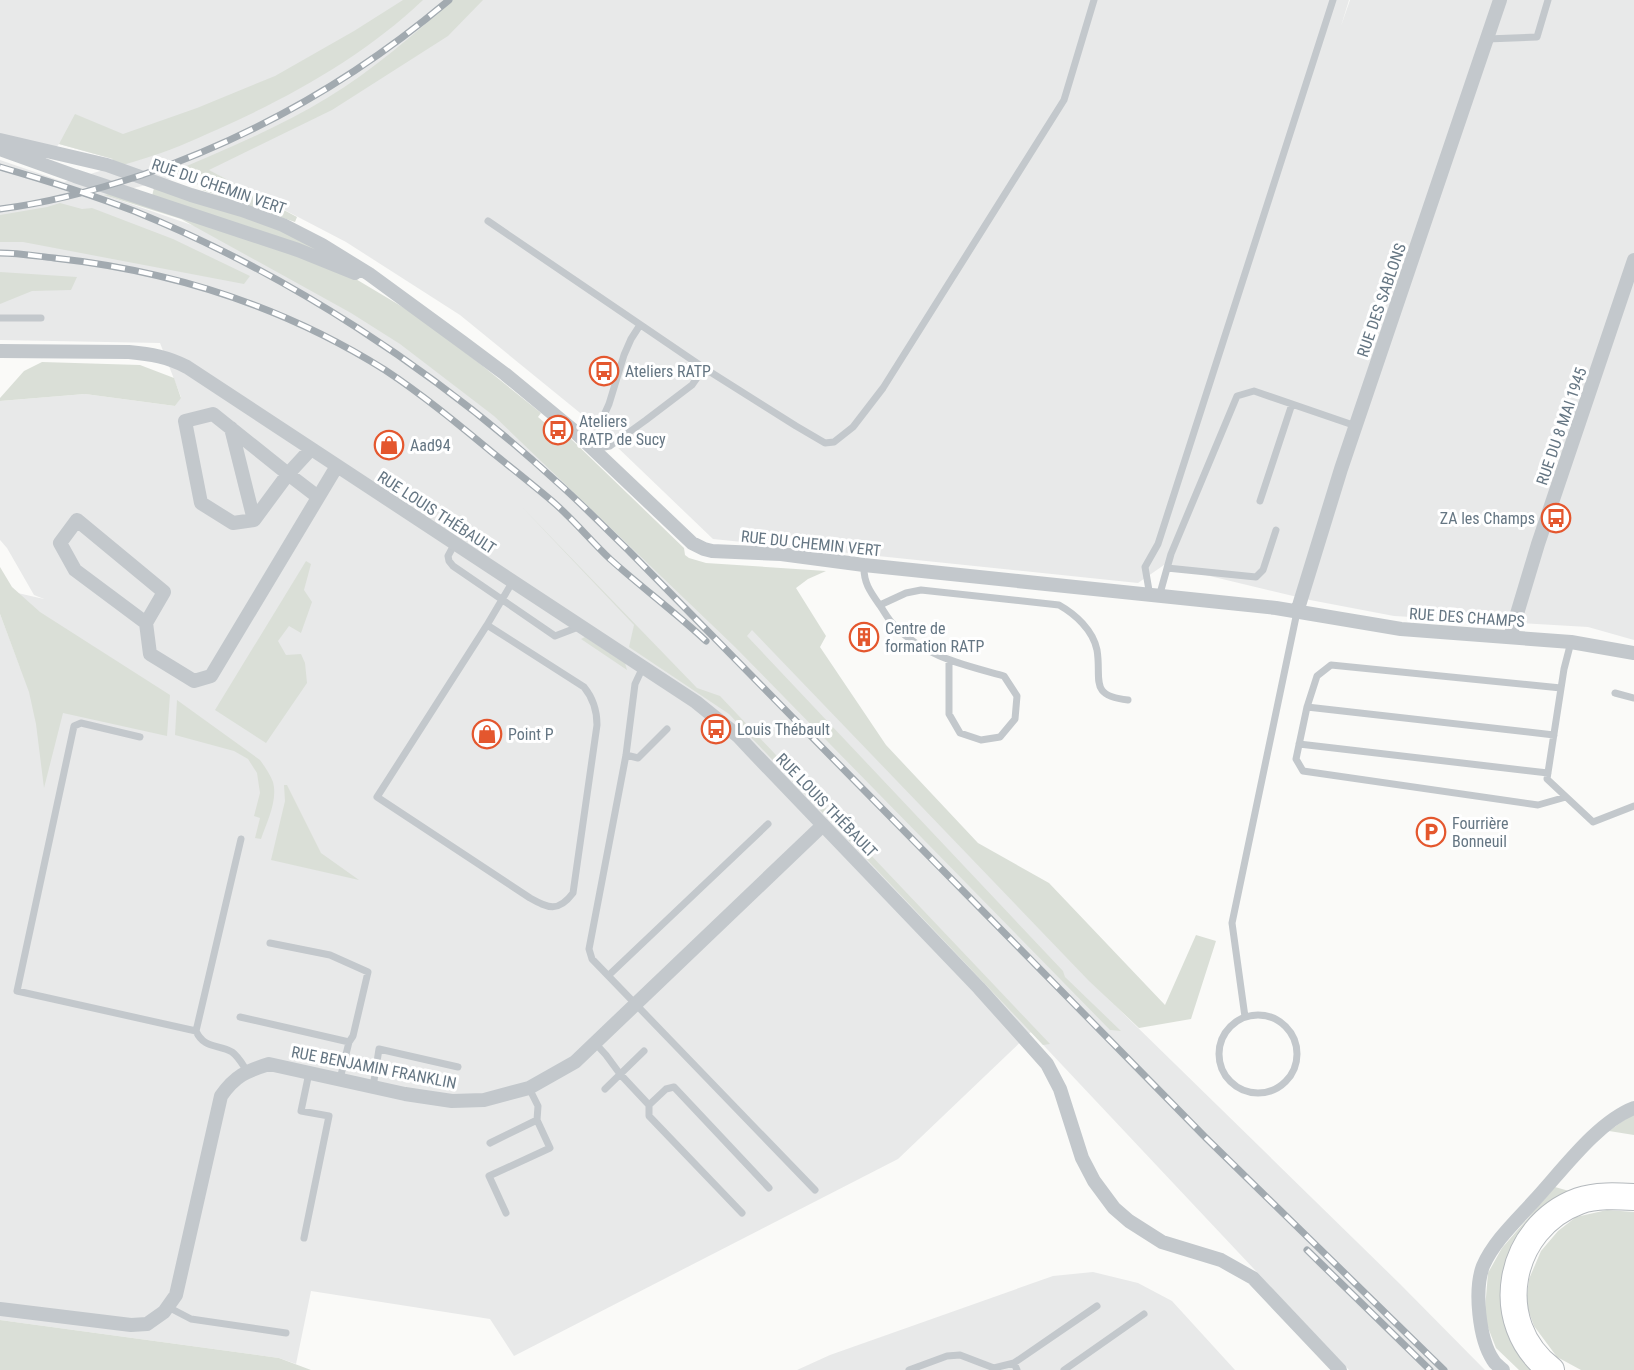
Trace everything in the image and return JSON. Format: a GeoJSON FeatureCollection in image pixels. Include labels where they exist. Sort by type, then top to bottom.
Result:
{"type":"FeatureCollection","features":[{"type":"Feature","properties":{"kind":"highway"},"geometry":{"type":"LineString","coordinates":[[1551,1370],[1534,1354],[1526,1342],[1517,1319],[1513,1289],[1519,1260],[1535,1232],[1567,1207],[1580,1201],[1608,1196],[1634,1197]]}},
{"type":"Feature","properties":{"kind":"street","name":"RUE DES SABLONS"},"geometry":{"type":"LineString","coordinates":[[1297,612],[1356,426],[1500,0]]}},
{"type":"Feature","properties":{"kind":"street","name":"RUE DU CHEMIN VERT"},"geometry":{"type":"LineString","coordinates":[[0,140],[107,165],[190,195],[242,210],[302,234],[348,260],[462,342],[556,416],[681,534],[698,547],[712,551],[781,554],[1297,612]]}},
{"type":"Feature","properties":{"kind":"street","name":"RUE DU CHEMIN VERT"},"geometry":{"type":"LineString","coordinates":[[0,149],[324,259],[362,277],[409,304]]}},
{"type":"Feature","properties":{"kind":"street","name":"RUE DU 8 MAI 1945"},"geometry":{"type":"LineString","coordinates":[[1510,637],[1538,543],[1634,260]]}},
{"type":"Feature","properties":{"kind":"street"},"geometry":{"type":"LineString","coordinates":[[0,365],[2,351]]}},
{"type":"Feature","properties":{"kind":"street","name":"RUE LOUIS THÉBAULT"},"geometry":{"type":"LineString","coordinates":[[2,351],[129,352],[162,356],[187,367],[696,702],[738,736],[979,988],[1047,1064],[1060,1089],[1082,1158],[1094,1181],[1114,1208],[1129,1221],[1162,1242],[1221,1260],[1253,1278],[1340,1370]]}},
{"type":"Feature","properties":{"kind":"street"},"geometry":{"type":"LineString","coordinates":[[311,449],[288,474],[254,520],[233,523],[201,503],[185,421],[213,414],[288,474],[318,496]]}},
{"type":"Feature","properties":{"kind":"street"},"geometry":{"type":"LineString","coordinates":[[231,428],[254,520]]}},
{"type":"Feature","properties":{"kind":"street"},"geometry":{"type":"LineString","coordinates":[[146,623],[75,570],[60,543],[77,520],[164,592],[146,623],[150,654],[194,681],[212,676],[337,466]]}},
{"type":"Feature","properties":{"kind":"street","name":"RUE DES CHAMPS"},"geometry":{"type":"LineString","coordinates":[[1297,612],[1401,629],[1571,642],[1634,653]]}},
{"type":"Feature","properties":{"kind":"street","name":"RUE BENJAMIN FRANKLIN"},"geometry":{"type":"LineString","coordinates":[[247,1071],[269,1064],[373,1087],[452,1101],[484,1100],[529,1088],[574,1062],[823,825]]}},
{"type":"Feature","properties":{"kind":"street"},"geometry":{"type":"LineString","coordinates":[[0,1309],[131,1325],[147,1324],[164,1312],[176,1295],[221,1096],[231,1082],[247,1071]]}},
{"type":"Feature","properties":{"kind":"street"},"geometry":{"type":"LineString","coordinates":[[1503,1370],[1493,1360],[1481,1327],[1478,1308],[1483,1267],[1500,1239],[1589,1140],[1622,1112],[1634,1108]]}},
{"type":"Feature","properties":{"kind":"lane"},"geometry":{"type":"LineString","coordinates":[[488,221],[704,368],[825,443],[834,442],[853,427],[883,388],[1064,100],[1094,0]]}},
{"type":"Feature","properties":{"kind":"lane"},"geometry":{"type":"LineString","coordinates":[[1154,597],[1145,567],[1158,544],[1333,0]]}},
{"type":"Feature","properties":{"kind":"lane"},"geometry":{"type":"LineString","coordinates":[[1487,39],[1537,37],[1548,0]]}},
{"type":"Feature","properties":{"kind":"lane"},"geometry":{"type":"LineString","coordinates":[[0,318],[41,318]]}},
{"type":"Feature","properties":{"kind":"lane"},"geometry":{"type":"LineString","coordinates":[[640,325],[624,355],[609,404],[596,433],[593,449],[610,446],[646,420],[692,385],[704,368]]}},
{"type":"Feature","properties":{"kind":"lane"},"geometry":{"type":"LineString","coordinates":[[1154,597],[1237,396],[1254,391],[1356,426]]}},
{"type":"Feature","properties":{"kind":"lane"},"geometry":{"type":"LineString","coordinates":[[1260,501],[1292,404]]}},
{"type":"Feature","properties":{"kind":"lane"},"geometry":{"type":"LineString","coordinates":[[1167,568],[1256,577],[1263,570],[1276,530]]}},
{"type":"Feature","properties":{"kind":"lane"},"geometry":{"type":"LineString","coordinates":[[455,543],[448,555],[453,566],[555,636],[581,626]]}},
{"type":"Feature","properties":{"kind":"lane"},"geometry":{"type":"LineString","coordinates":[[864,565],[863,577],[868,588],[894,626],[924,650],[949,661],[1004,676],[1017,696],[1015,719],[1000,737],[981,740],[960,733],[949,714],[949,661]]}},
{"type":"Feature","properties":{"kind":"lane"},"geometry":{"type":"LineString","coordinates":[[487,625],[584,687],[595,706],[597,725],[573,893],[558,907],[550,908],[541,904],[376,797],[513,581]]}},
{"type":"Feature","properties":{"kind":"lane"},"geometry":{"type":"LineString","coordinates":[[880,605],[906,593],[921,590],[1059,605],[1073,613],[1087,629],[1097,648],[1099,685],[1113,698],[1128,700]]}},
{"type":"Feature","properties":{"kind":"lane"},"geometry":{"type":"LineString","coordinates":[[1245,1017],[1232,923],[1297,612]]}},
{"type":"Feature","properties":{"kind":"lane"},"geometry":{"type":"LineString","coordinates":[[1571,642],[1561,688],[1547,779],[1593,822],[1634,806]]}},
{"type":"Feature","properties":{"kind":"lane"},"geometry":{"type":"LineString","coordinates":[[1561,688],[1331,665],[1317,676],[1296,759],[1303,771],[1538,805],[1566,797]]}},
{"type":"Feature","properties":{"kind":"lane"},"geometry":{"type":"LineString","coordinates":[[643,667],[635,684],[626,755],[589,948],[592,959],[815,1190]]}},
{"type":"Feature","properties":{"kind":"lane"},"geometry":{"type":"LineString","coordinates":[[1615,693],[1634,698]]}},
{"type":"Feature","properties":{"kind":"lane"},"geometry":{"type":"LineString","coordinates":[[1308,707],[1554,735]]}},
{"type":"Feature","properties":{"kind":"lane"},"geometry":{"type":"LineString","coordinates":[[140,737],[81,723],[74,726],[17,991],[196,1032]]}},
{"type":"Feature","properties":{"kind":"lane"},"geometry":{"type":"LineString","coordinates":[[626,755],[638,758],[667,729]]}},
{"type":"Feature","properties":{"kind":"lane"},"geometry":{"type":"LineString","coordinates":[[1299,744],[1548,773]]}},
{"type":"Feature","properties":{"kind":"lane"},"geometry":{"type":"LineString","coordinates":[[609,975],[768,824]]}},
{"type":"Feature","properties":{"kind":"lane"},"geometry":{"type":"LineString","coordinates":[[241,839],[196,1032],[199,1039],[215,1048],[234,1053],[247,1071]]}},
{"type":"Feature","properties":{"kind":"lane"},"geometry":{"type":"LineString","coordinates":[[270,943],[330,955],[368,972],[340,1079]]}},
{"type":"Feature","properties":{"kind":"lane"},"geometry":{"type":"LineString","coordinates":[[1270,1016],[1282,1022],[1291,1031],[1296,1043],[1298,1055],[1289,1079],[1268,1092],[1255,1093],[1243,1090],[1232,1083],[1224,1072],[1220,1059],[1220,1046],[1225,1034],[1234,1023],[1245,1017],[1270,1016]]}},
{"type":"Feature","properties":{"kind":"lane"},"geometry":{"type":"LineString","coordinates":[[240,1017],[349,1042]]}},
{"type":"Feature","properties":{"kind":"lane"},"geometry":{"type":"LineString","coordinates":[[595,1043],[649,1106],[649,1116],[742,1213]]}},
{"type":"Feature","properties":{"kind":"lane"},"geometry":{"type":"LineString","coordinates":[[373,1087],[379,1049],[458,1066]]}},
{"type":"Feature","properties":{"kind":"lane"},"geometry":{"type":"LineString","coordinates":[[605,1089],[644,1051]]}},
{"type":"Feature","properties":{"kind":"lane"},"geometry":{"type":"LineString","coordinates":[[304,1238],[329,1116],[301,1111],[309,1072]]}},
{"type":"Feature","properties":{"kind":"lane"},"geometry":{"type":"LineString","coordinates":[[649,1106],[666,1089],[674,1087],[769,1188]]}},
{"type":"Feature","properties":{"kind":"lane"},"geometry":{"type":"LineString","coordinates":[[506,1213],[489,1176],[550,1148],[537,1120],[538,1106],[529,1088]]}},
{"type":"Feature","properties":{"kind":"lane"},"geometry":{"type":"LineString","coordinates":[[490,1143],[537,1120]]}},
{"type":"Feature","properties":{"kind":"lane"},"geometry":{"type":"LineString","coordinates":[[909,1370],[947,1356],[960,1355],[994,1368],[1015,1366],[1097,1306]]}},
{"type":"Feature","properties":{"kind":"lane"},"geometry":{"type":"LineString","coordinates":[[168,1307],[191,1319],[286,1333]]}},
{"type":"Feature","properties":{"kind":"lane"},"geometry":{"type":"LineString","coordinates":[[1064,1370],[1144,1314]]}},
{"type":"Feature","properties":{"kind":"shaded area"},"geometry":{"type":"Polygon","coordinates":[[[0,0],[1349,0],[1341,26],[1350,0],[1634,0],[1634,640],[1588,627],[1394,616],[1310,600],[1164,565],[1138,583],[713,539],[590,421],[460,315],[346,242],[208,170],[105,195],[258,248],[317,276],[681,552],[1088,979],[1485,1370],[1349,1370],[1031,1032],[898,1159],[514,1356],[490,1319],[311,1291],[296,1364],[279,1358],[0,1320],[0,614],[20,667],[0,589],[44,599],[34,595],[0,540],[0,401],[85,394],[175,406],[181,397],[160,343],[0,340],[0,160],[64,182],[100,171],[113,159],[59,144],[53,151],[0,140],[0,0]]]}},
{"type":"Feature","properties":{"kind":"shaded area"},"geometry":{"type":"Polygon","coordinates":[[[403,0],[423,0],[358,53],[334,68],[261,109],[190,142],[100,171],[113,159],[59,144],[75,114],[123,134],[197,108],[275,76],[403,0]]]}},
{"type":"Feature","properties":{"kind":"shaded area"},"geometry":{"type":"Polygon","coordinates":[[[453,0],[483,0],[448,36],[332,110],[209,170],[297,217],[295,222],[202,190],[203,186],[165,175],[268,130],[327,98],[376,64],[453,0]]]}},
{"type":"Feature","properties":{"kind":"shaded area"},"geometry":{"type":"Polygon","coordinates":[[[154,188],[288,231],[343,261],[152,196],[154,188]]]}},
{"type":"Feature","properties":{"kind":"shaded area"},"geometry":{"type":"Polygon","coordinates":[[[116,192],[334,266],[416,315],[541,413],[538,417],[567,442],[570,438],[684,548],[685,555],[689,558],[706,563],[826,571],[808,579],[796,588],[826,636],[820,647],[886,745],[978,843],[1049,883],[1165,1005],[1196,935],[1216,941],[1191,1019],[1139,1028],[1089,981],[752,630],[747,636],[1063,971],[1065,977],[1121,1031],[1110,1030],[735,647],[494,416],[400,344],[351,313],[181,219],[104,195],[116,192]]]}},
{"type":"Feature","properties":{"kind":"shaded area"},"geometry":{"type":"Polygon","coordinates":[[[60,203],[82,209],[92,208],[173,239],[250,276],[244,284],[23,242],[0,242],[0,215],[60,203]]]}},
{"type":"Feature","properties":{"kind":"shaded area"},"geometry":{"type":"Polygon","coordinates":[[[0,272],[77,277],[71,290],[32,291],[0,304],[0,272]]]}},
{"type":"Feature","properties":{"kind":"shaded area"},"geometry":{"type":"Polygon","coordinates":[[[42,362],[140,365],[174,378],[181,398],[175,406],[85,394],[0,401],[0,398],[24,371],[42,362]]]}},
{"type":"Feature","properties":{"kind":"shaded area"},"geometry":{"type":"Polygon","coordinates":[[[522,507],[697,688],[720,696],[1050,1044],[1043,1045],[729,714],[629,647],[634,625],[522,507]]]}},
{"type":"Feature","properties":{"kind":"shaded area"},"geometry":{"type":"Polygon","coordinates":[[[306,561],[311,564],[304,590],[312,602],[301,633],[289,626],[278,641],[286,655],[301,654],[305,663],[307,683],[266,743],[215,710],[306,561]]]}},
{"type":"Feature","properties":{"kind":"shaded area"},"geometry":{"type":"Polygon","coordinates":[[[0,567],[12,587],[40,612],[170,695],[167,736],[63,713],[44,788],[36,724],[29,692],[0,614],[0,567]]]}},
{"type":"Feature","properties":{"kind":"shaded area"},"geometry":{"type":"Polygon","coordinates":[[[585,637],[625,663],[627,670],[581,639],[585,637]]]}},
{"type":"Feature","properties":{"kind":"shaded area"},"geometry":{"type":"Polygon","coordinates":[[[177,700],[260,760],[267,771],[273,782],[274,796],[261,839],[255,838],[260,818],[254,816],[260,793],[257,773],[248,759],[234,751],[175,735],[177,700]]]}},
{"type":"Feature","properties":{"kind":"shaded area"},"geometry":{"type":"Polygon","coordinates":[[[284,785],[287,785],[321,853],[359,880],[271,860],[285,801],[284,785]]]}},
{"type":"Feature","properties":{"kind":"shaded area"},"geometry":{"type":"Polygon","coordinates":[[[1634,1113],[1634,1135],[1609,1131],[1634,1113]]]}},
{"type":"Feature","properties":{"kind":"shaded area"},"geometry":{"type":"Polygon","coordinates":[[[1555,1187],[1569,1191],[1540,1212],[1521,1233],[1504,1267],[1503,1309],[1534,1370],[1519,1370],[1496,1348],[1487,1325],[1485,1309],[1488,1273],[1502,1248],[1555,1187]]]}},
{"type":"Feature","properties":{"kind":"shaded area"},"geometry":{"type":"Polygon","coordinates":[[[1607,1210],[1634,1212],[1634,1370],[1581,1370],[1557,1357],[1534,1326],[1526,1304],[1529,1279],[1541,1251],[1558,1231],[1576,1217],[1607,1210]]]}},
{"type":"Feature","properties":{"kind":"shaded area"},"geometry":{"type":"Polygon","coordinates":[[[1093,1272],[1138,1283],[1172,1301],[1235,1370],[797,1370],[830,1355],[1053,1276],[1093,1272]]]}},
{"type":"Feature","properties":{"kind":"shaded area"},"geometry":{"type":"Polygon","coordinates":[[[0,1320],[279,1358],[311,1370],[0,1370],[0,1320]]]}},
{"type":"Feature","properties":{"kind":"railway"},"geometry":{"type":"LineString","coordinates":[[0,209],[54,200],[107,186],[142,175],[225,142],[265,123],[341,79],[378,55],[449,0]]}},
{"type":"Feature","properties":{"kind":"railway"},"geometry":{"type":"LineString","coordinates":[[0,167],[67,187],[134,211],[191,236],[303,294],[410,363],[510,441],[566,490],[629,551],[1206,1138],[1444,1370]]}},
{"type":"Feature","properties":{"kind":"railway"},"geometry":{"type":"LineString","coordinates":[[0,253],[98,264],[184,282],[267,310],[346,347],[413,389],[530,483],[560,508],[610,559],[706,641]]}},
{"type":"Feature","properties":{"kind":"railway"},"geometry":{"type":"LineString","coordinates":[[1307,1250],[1430,1370]]}},
{"type":"Feature","properties":{"kind":"place","name":"Ateliers RATP"},"geometry":{"type":"Point","coordinates":[604,371]}},
{"type":"Feature","properties":{"kind":"place","name":"Ateliers RATP de Sucy"},"geometry":{"type":"Point","coordinates":[558,430]}},
{"type":"Feature","properties":{"kind":"place","name":"Aad94"},"geometry":{"type":"Point","coordinates":[389,445]}},
{"type":"Feature","properties":{"kind":"place","name":"ZA les Champs"},"geometry":{"type":"Point","coordinates":[1556,518]}},
{"type":"Feature","properties":{"kind":"place","name":"Centre de formation RATP"},"geometry":{"type":"Point","coordinates":[864,637]}},
{"type":"Feature","properties":{"kind":"place","name":"Louis Thébault"},"geometry":{"type":"Point","coordinates":[716,729]}},
{"type":"Feature","properties":{"kind":"place","name":"Point P"},"geometry":{"type":"Point","coordinates":[487,734]}},
{"type":"Feature","properties":{"kind":"place","name":"Fourrière Bonneuil"},"geometry":{"type":"Point","coordinates":[1431,832]}}]}
